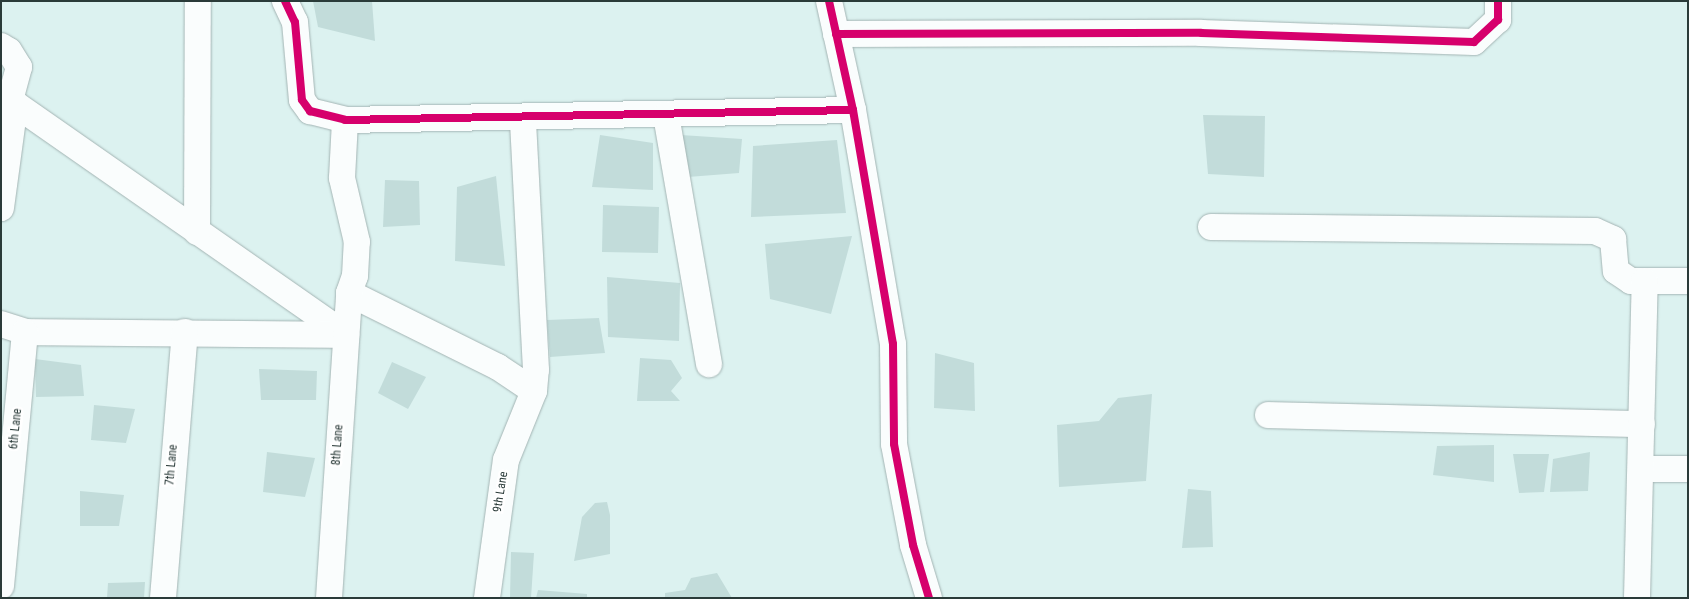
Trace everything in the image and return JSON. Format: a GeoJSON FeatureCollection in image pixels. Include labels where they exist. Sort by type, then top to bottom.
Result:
{"type":"FeatureCollection","features":[{"type":"Feature","properties":{"kind":"street"},"geometry":{"type":"LineString","coordinates":[[196,232],[198,1]]}},
{"type":"Feature","properties":{"kind":"street"},"geometry":{"type":"LineString","coordinates":[[285,1],[295,22],[302,100],[310,111],[345,120],[523,118],[853,110]]}},
{"type":"Feature","properties":{"kind":"street"},"geometry":{"type":"LineString","coordinates":[[829,1],[853,110],[892,344],[894,444],[913,546],[929,598]]}},
{"type":"Feature","properties":{"kind":"street"},"geometry":{"type":"LineString","coordinates":[[836,34],[1201,33],[1474,42],[1498,20],[1498,1]]}},
{"type":"Feature","properties":{"kind":"street"},"geometry":{"type":"LineString","coordinates":[[1,46],[9,51],[19,67],[12,96],[15,104],[1,208]]}},
{"type":"Feature","properties":{"kind":"street"},"geometry":{"type":"LineString","coordinates":[[15,104],[346,335]]}},
{"type":"Feature","properties":{"kind":"street"},"geometry":{"type":"LineString","coordinates":[[666,115],[709,364]]}},
{"type":"Feature","properties":{"kind":"street","name":"9th Lane"},"geometry":{"type":"LineString","coordinates":[[487,598],[506,460],[534,391],[536,370],[523,118]]}},
{"type":"Feature","properties":{"kind":"street","name":"8th Lane"},"geometry":{"type":"LineString","coordinates":[[329,598],[349,293],[355,276],[357,242],[342,178],[345,120]]}},
{"type":"Feature","properties":{"kind":"street"},"geometry":{"type":"LineString","coordinates":[[1211,227],[1595,231],[1613,239],[1616,271],[1631,281],[1688,281]]}},
{"type":"Feature","properties":{"kind":"street"},"geometry":{"type":"LineString","coordinates":[[1637,598],[1642,469],[1645,281]]}},
{"type":"Feature","properties":{"kind":"street"},"geometry":{"type":"LineString","coordinates":[[349,293],[498,367],[534,391]]}},
{"type":"Feature","properties":{"kind":"street"},"geometry":{"type":"LineString","coordinates":[[13,328],[346,335]]}},
{"type":"Feature","properties":{"kind":"street","name":"6th Lane"},"geometry":{"type":"LineString","coordinates":[[1,586],[13,328]]}},
{"type":"Feature","properties":{"kind":"street","name":"7th Lane"},"geometry":{"type":"LineString","coordinates":[[163,598],[185,332]]}},
{"type":"Feature","properties":{"kind":"street"},"geometry":{"type":"LineString","coordinates":[[1268,415],[1642,424]]}},
{"type":"Feature","properties":{"kind":"street"},"geometry":{"type":"LineString","coordinates":[[1642,469],[1688,469]]}},
{"type":"Feature","properties":{"kind":"building"},"geometry":{"type":"Polygon","coordinates":[[[313,1],[372,1],[375,41],[318,27],[313,1]]]}},
{"type":"Feature","properties":{"kind":"building"},"geometry":{"type":"Polygon","coordinates":[[[1203,115],[1265,116],[1264,177],[1208,174],[1203,115]]]}},
{"type":"Feature","properties":{"kind":"building"},"geometry":{"type":"Polygon","coordinates":[[[600,135],[653,143],[653,190],[592,187],[600,135]]]}},
{"type":"Feature","properties":{"kind":"building"},"geometry":{"type":"Polygon","coordinates":[[[681,135],[742,139],[739,173],[688,177],[681,135]]]}},
{"type":"Feature","properties":{"kind":"building"},"geometry":{"type":"Polygon","coordinates":[[[837,140],[846,213],[751,217],[753,146],[837,140]]]}},
{"type":"Feature","properties":{"kind":"building"},"geometry":{"type":"Polygon","coordinates":[[[496,176],[505,266],[455,261],[457,187],[496,176]]]}},
{"type":"Feature","properties":{"kind":"building"},"geometry":{"type":"Polygon","coordinates":[[[385,180],[419,181],[420,225],[383,227],[385,180]]]}},
{"type":"Feature","properties":{"kind":"building"},"geometry":{"type":"Polygon","coordinates":[[[603,205],[659,207],[658,253],[602,252],[603,205]]]}},
{"type":"Feature","properties":{"kind":"building"},"geometry":{"type":"Polygon","coordinates":[[[852,236],[831,314],[770,299],[765,244],[852,236]]]}},
{"type":"Feature","properties":{"kind":"building"},"geometry":{"type":"Polygon","coordinates":[[[607,277],[680,283],[679,341],[608,337],[607,277]]]}},
{"type":"Feature","properties":{"kind":"building"},"geometry":{"type":"Polygon","coordinates":[[[599,318],[605,353],[550,357],[547,320],[599,318]]]}},
{"type":"Feature","properties":{"kind":"building"},"geometry":{"type":"Polygon","coordinates":[[[935,353],[974,363],[975,411],[934,408],[935,353]]]}},
{"type":"Feature","properties":{"kind":"building"},"geometry":{"type":"Polygon","coordinates":[[[640,358],[671,360],[682,378],[671,391],[680,401],[637,401],[640,358]]]}},
{"type":"Feature","properties":{"kind":"building"},"geometry":{"type":"Polygon","coordinates":[[[35,359],[81,365],[84,396],[36,397],[35,359]]]}},
{"type":"Feature","properties":{"kind":"building"},"geometry":{"type":"Polygon","coordinates":[[[392,362],[426,377],[408,409],[378,393],[392,362]]]}},
{"type":"Feature","properties":{"kind":"building"},"geometry":{"type":"Polygon","coordinates":[[[259,369],[317,371],[316,400],[261,400],[259,369]]]}},
{"type":"Feature","properties":{"kind":"building"},"geometry":{"type":"Polygon","coordinates":[[[1152,394],[1146,481],[1059,487],[1057,425],[1099,421],[1118,398],[1152,394]]]}},
{"type":"Feature","properties":{"kind":"building"},"geometry":{"type":"Polygon","coordinates":[[[94,405],[135,409],[126,443],[91,440],[94,405]]]}},
{"type":"Feature","properties":{"kind":"building"},"geometry":{"type":"Polygon","coordinates":[[[1494,445],[1494,482],[1433,475],[1437,446],[1494,445]]]}},
{"type":"Feature","properties":{"kind":"building"},"geometry":{"type":"Polygon","coordinates":[[[267,452],[315,458],[305,497],[263,492],[267,452]]]}},
{"type":"Feature","properties":{"kind":"building"},"geometry":{"type":"Polygon","coordinates":[[[1590,452],[1588,491],[1550,492],[1553,459],[1590,452]]]}},
{"type":"Feature","properties":{"kind":"building"},"geometry":{"type":"Polygon","coordinates":[[[1513,454],[1549,454],[1544,492],[1519,493],[1513,454]]]}},
{"type":"Feature","properties":{"kind":"building"},"geometry":{"type":"Polygon","coordinates":[[[1188,489],[1211,491],[1213,547],[1182,548],[1188,489]]]}},
{"type":"Feature","properties":{"kind":"building"},"geometry":{"type":"Polygon","coordinates":[[[80,491],[124,495],[119,526],[80,526],[80,491]]]}},
{"type":"Feature","properties":{"kind":"building"},"geometry":{"type":"Polygon","coordinates":[[[607,502],[610,515],[610,554],[574,561],[582,517],[595,503],[607,502]]]}},
{"type":"Feature","properties":{"kind":"building"},"geometry":{"type":"Polygon","coordinates":[[[511,552],[534,553],[531,598],[510,598],[511,552]]]}},
{"type":"Feature","properties":{"kind":"building"},"geometry":{"type":"Polygon","coordinates":[[[717,573],[732,598],[665,598],[665,593],[685,590],[691,578],[717,573]]]}},
{"type":"Feature","properties":{"kind":"building"},"geometry":{"type":"Polygon","coordinates":[[[145,582],[144,598],[107,598],[108,583],[145,582]]]}},
{"type":"Feature","properties":{"kind":"building"},"geometry":{"type":"Polygon","coordinates":[[[538,590],[587,594],[587,598],[536,598],[538,590]]]}},
{"type":"Feature","properties":{"kind":"cycle path"},"geometry":{"type":"LineString","coordinates":[[285,1],[295,22],[302,100],[310,111],[345,120],[853,110]]}},
{"type":"Feature","properties":{"kind":"cycle path"},"geometry":{"type":"LineString","coordinates":[[829,1],[853,110],[893,344],[894,444],[913,545],[929,598]]}},
{"type":"Feature","properties":{"kind":"cycle path"},"geometry":{"type":"LineString","coordinates":[[836,34],[1201,33],[1474,42],[1498,20],[1498,1]]}}]}
